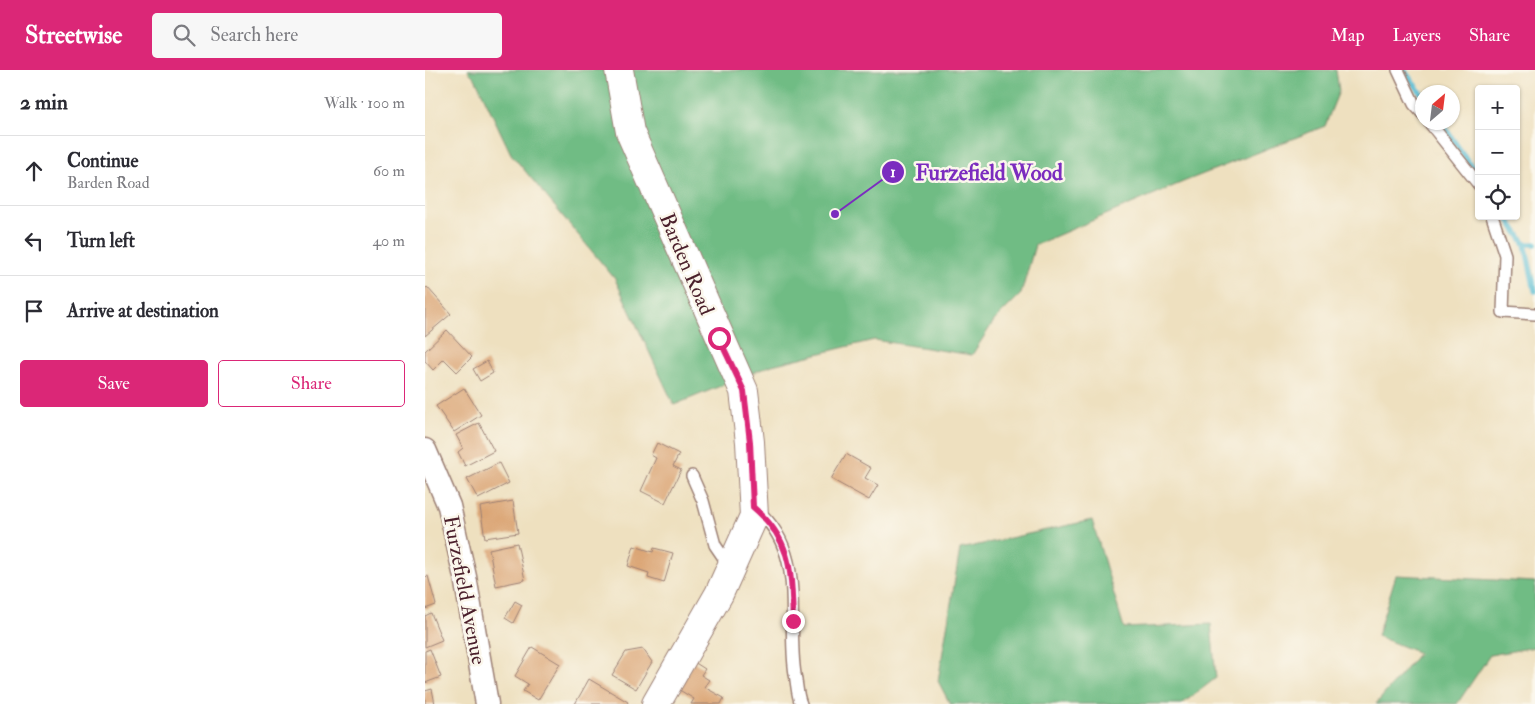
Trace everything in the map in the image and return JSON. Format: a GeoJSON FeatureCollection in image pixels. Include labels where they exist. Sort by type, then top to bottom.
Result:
{"type":"FeatureCollection","features":[{"type":"Feature","properties":{"kind":"street","name":"Barden Road"},"geometry":{"type":"LineString","coordinates":[[619,70],[630,132],[744,391],[750,442],[754,516],[719,594],[656,704]]}},
{"type":"Feature","properties":{"kind":"street","name":"Furzefield Avenue"},"geometry":{"type":"LineString","coordinates":[[425,450],[449,506],[465,577],[487,704]]}},
{"type":"Feature","properties":{"kind":"lane"},"geometry":{"type":"LineString","coordinates":[[1398,70],[1415,105]]}},
{"type":"Feature","properties":{"kind":"lane"},"geometry":{"type":"LineString","coordinates":[[1435,130],[1475,180]]}},
{"type":"Feature","properties":{"kind":"lane"},"geometry":{"type":"LineString","coordinates":[[1493,220],[1505,256],[1503,312],[1535,314]]}},
{"type":"Feature","properties":{"kind":"lane"},"geometry":{"type":"LineString","coordinates":[[692,476],[703,501],[715,545],[730,567]]}},
{"type":"Feature","properties":{"kind":"lane"},"geometry":{"type":"LineString","coordinates":[[753,507],[770,521],[787,554],[792,582],[793,662],[801,704]]}},
{"type":"Feature","properties":{"kind":"green space"},"geometry":{"type":"Polygon","coordinates":[[[467,70],[1336,70],[1339,91],[1325,126],[1183,182],[1035,245],[1021,294],[994,321],[972,355],[874,340],[772,365],[674,405],[615,279],[511,154],[475,78],[467,70]]]}},
{"type":"Feature","properties":{"kind":"green space"},"geometry":{"type":"Polygon","coordinates":[[[1092,520],[1124,628],[1211,624],[1216,678],[1182,704],[950,704],[938,681],[960,549],[1092,520]]]}},
{"type":"Feature","properties":{"kind":"green space"},"geometry":{"type":"Polygon","coordinates":[[[1396,575],[1535,582],[1535,647],[1490,655],[1457,704],[1376,704],[1419,653],[1377,636],[1396,575]]]}},
{"type":"Feature","properties":{"kind":"building"},"geometry":{"type":"Polygon","coordinates":[[[427,287],[451,314],[425,336],[425,289],[427,287]]]}},
{"type":"Feature","properties":{"kind":"building"},"geometry":{"type":"Polygon","coordinates":[[[447,330],[472,357],[457,372],[444,359],[433,370],[425,361],[425,351],[447,330]]]}},
{"type":"Feature","properties":{"kind":"building"},"geometry":{"type":"Polygon","coordinates":[[[487,361],[493,373],[480,381],[473,369],[487,361]]]}},
{"type":"Feature","properties":{"kind":"building"},"geometry":{"type":"Polygon","coordinates":[[[464,388],[481,415],[454,432],[436,406],[464,388]]]}},
{"type":"Feature","properties":{"kind":"building"},"geometry":{"type":"Polygon","coordinates":[[[479,423],[494,451],[465,466],[458,452],[463,448],[456,435],[479,423]]]}},
{"type":"Feature","properties":{"kind":"building"},"geometry":{"type":"Polygon","coordinates":[[[657,443],[679,454],[673,466],[681,470],[665,503],[641,491],[656,458],[651,455],[657,443]]]}},
{"type":"Feature","properties":{"kind":"building"},"geometry":{"type":"Polygon","coordinates":[[[846,454],[871,468],[865,478],[878,485],[869,500],[831,479],[846,454]]]}},
{"type":"Feature","properties":{"kind":"building"},"geometry":{"type":"Polygon","coordinates":[[[499,463],[509,483],[478,499],[467,479],[499,463]]]}},
{"type":"Feature","properties":{"kind":"building"},"geometry":{"type":"Polygon","coordinates":[[[513,501],[518,533],[485,538],[480,507],[513,501]]]}},
{"type":"Feature","properties":{"kind":"building"},"geometry":{"type":"Polygon","coordinates":[[[517,543],[525,580],[496,586],[489,549],[517,543]]]}},
{"type":"Feature","properties":{"kind":"building"},"geometry":{"type":"Polygon","coordinates":[[[634,546],[653,552],[654,548],[673,553],[664,583],[648,578],[649,573],[628,566],[634,546]]]}},
{"type":"Feature","properties":{"kind":"building"},"geometry":{"type":"Polygon","coordinates":[[[428,576],[436,605],[425,609],[425,577],[428,576]]]}},
{"type":"Feature","properties":{"kind":"building"},"geometry":{"type":"Polygon","coordinates":[[[515,601],[522,605],[513,623],[505,618],[515,601]]]}},
{"type":"Feature","properties":{"kind":"building"},"geometry":{"type":"Polygon","coordinates":[[[431,613],[442,640],[425,647],[425,616],[431,613]]]}},
{"type":"Feature","properties":{"kind":"building"},"geometry":{"type":"Polygon","coordinates":[[[532,647],[560,664],[538,700],[523,691],[528,684],[515,676],[532,647]]]}},
{"type":"Feature","properties":{"kind":"building"},"geometry":{"type":"Polygon","coordinates":[[[430,649],[441,677],[425,683],[425,651],[430,649]]]}},
{"type":"Feature","properties":{"kind":"building"},"geometry":{"type":"Polygon","coordinates":[[[643,649],[652,662],[636,689],[612,675],[626,652],[643,649]]]}},
{"type":"Feature","properties":{"kind":"building"},"geometry":{"type":"Polygon","coordinates":[[[694,662],[705,669],[701,675],[709,680],[704,687],[724,698],[721,704],[691,704],[694,699],[678,689],[694,662]]]}},
{"type":"Feature","properties":{"kind":"building"},"geometry":{"type":"Polygon","coordinates":[[[589,679],[628,702],[627,704],[575,704],[589,679]]]}},
{"type":"Feature","properties":{"kind":"building"},"geometry":{"type":"Polygon","coordinates":[[[432,689],[435,704],[425,704],[425,691],[432,689]]]}},
{"type":"Feature","properties":{"kind":"waterway"},"geometry":{"type":"LineString","coordinates":[[1404,70],[1415,85]]}},
{"type":"Feature","properties":{"kind":"waterway"},"geometry":{"type":"LineString","coordinates":[[1446,130],[1473,169]]}},
{"type":"Feature","properties":{"kind":"waterway"},"geometry":{"type":"LineString","coordinates":[[1509,220],[1525,244],[1535,291]]}},
{"type":"Feature","properties":{"kind":"waterway"},"geometry":{"type":"LineString","coordinates":[[1525,244],[1535,244]]}},
{"type":"Feature","properties":{"kind":"place","name":"Furzefield Wood"},"geometry":{"type":"Point","coordinates":[835,214]}},
{"type":"Feature","properties":{"kind":"route"},"geometry":{"type":"LineString","coordinates":[[719,338],[744,391],[750,442],[753,507],[770,521],[787,554],[792,582],[793,621]]}}]}
